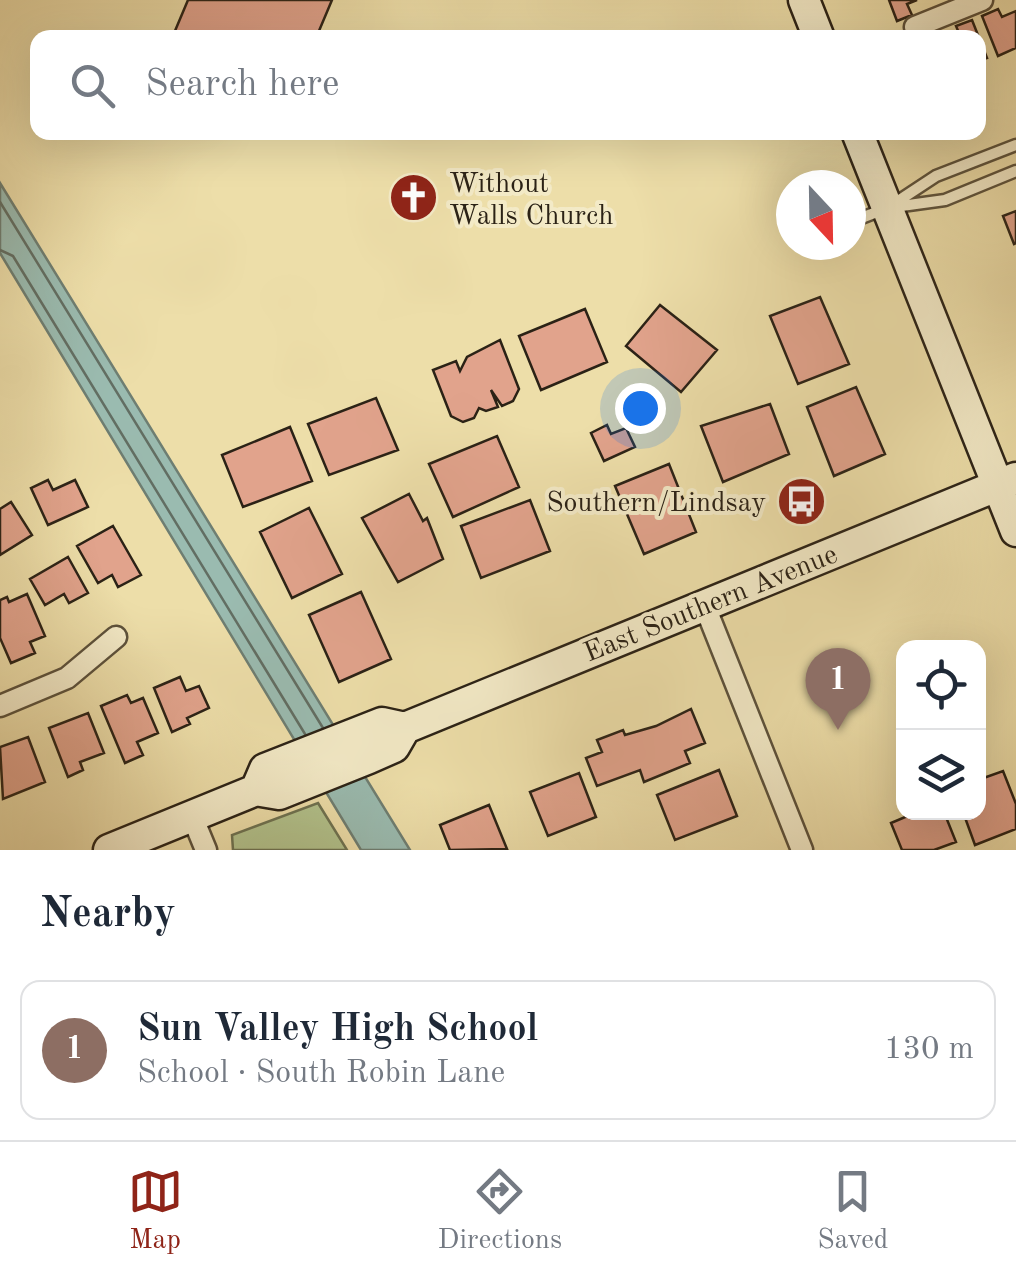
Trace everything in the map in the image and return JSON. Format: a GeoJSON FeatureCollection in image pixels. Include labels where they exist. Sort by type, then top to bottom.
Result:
{"type":"FeatureCollection","features":[{"type":"Feature","properties":{"kind":"main road"},"geometry":{"type":"LineString","coordinates":[[804,0],[816,30]]}},
{"type":"Feature","properties":{"kind":"main road"},"geometry":{"type":"LineString","coordinates":[[860,140],[1007,482],[1016,531]]}},
{"type":"Feature","properties":{"kind":"main road","name":"East Southern Avenue"},"geometry":{"type":"LineString","coordinates":[[109,850],[256,790],[279,794],[311,766],[354,749],[394,747],[405,728],[1007,482]]}},
{"type":"Feature","properties":{"kind":"street"},"geometry":{"type":"LineString","coordinates":[[915,26],[975,1]]}},
{"type":"Feature","properties":{"kind":"street"},"geometry":{"type":"LineString","coordinates":[[704,604],[802,850]]}},
{"type":"Feature","properties":{"kind":"street"},"geometry":{"type":"LineString","coordinates":[[0,706],[67,678],[116,637]]}},
{"type":"Feature","properties":{"kind":"street"},"geometry":{"type":"LineString","coordinates":[[192,816],[206,850]]}},
{"type":"Feature","properties":{"kind":"lane"},"geometry":{"type":"LineString","coordinates":[[888,208],[936,176],[1016,145]]}},
{"type":"Feature","properties":{"kind":"lane"},"geometry":{"type":"LineString","coordinates":[[866,216],[888,208],[945,200],[1016,171]]}},
{"type":"Feature","properties":{"kind":"green space"},"geometry":{"type":"Polygon","coordinates":[[[318,803],[347,850],[233,850],[232,835],[318,803]]]}},
{"type":"Feature","properties":{"kind":"water"},"geometry":{"type":"Polygon","coordinates":[[[0,183],[410,850],[361,850],[0,253],[0,183]]]}},
{"type":"Feature","properties":{"kind":"building"},"geometry":{"type":"Polygon","coordinates":[[[188,0],[332,0],[319,30],[175,30],[188,0]]]}},
{"type":"Feature","properties":{"kind":"building"},"geometry":{"type":"Polygon","coordinates":[[[889,0],[917,0],[907,4],[912,15],[897,21],[889,0]]]}},
{"type":"Feature","properties":{"kind":"building"},"geometry":{"type":"Polygon","coordinates":[[[998,9],[1002,17],[1016,11],[1016,48],[998,56],[982,16],[998,9]]]}},
{"type":"Feature","properties":{"kind":"building"},"geometry":{"type":"Polygon","coordinates":[[[972,20],[976,30],[958,30],[956,26],[972,20]]]}},
{"type":"Feature","properties":{"kind":"building"},"geometry":{"type":"Polygon","coordinates":[[[1016,211],[1016,243],[1014,244],[1003,216],[1016,211]]]}},
{"type":"Feature","properties":{"kind":"building"},"geometry":{"type":"Polygon","coordinates":[[[820,297],[849,364],[798,384],[770,316],[820,297]]]}},
{"type":"Feature","properties":{"kind":"building"},"geometry":{"type":"Polygon","coordinates":[[[660,305],[717,350],[681,392],[626,346],[660,305]]]}},
{"type":"Feature","properties":{"kind":"building"},"geometry":{"type":"Polygon","coordinates":[[[585,309],[607,362],[541,390],[519,336],[585,309]]]}},
{"type":"Feature","properties":{"kind":"building"},"geometry":{"type":"Polygon","coordinates":[[[500,340],[519,389],[513,401],[502,406],[491,390],[498,407],[486,411],[479,408],[474,418],[463,422],[451,416],[433,370],[456,361],[460,371],[467,357],[500,340]]]}},
{"type":"Feature","properties":{"kind":"building"},"geometry":{"type":"Polygon","coordinates":[[[856,387],[885,454],[834,476],[807,407],[856,387]]]}},
{"type":"Feature","properties":{"kind":"building"},"geometry":{"type":"Polygon","coordinates":[[[376,398],[398,450],[329,475],[308,424],[376,398]]]}},
{"type":"Feature","properties":{"kind":"building"},"geometry":{"type":"Polygon","coordinates":[[[770,404],[789,454],[723,482],[701,426],[770,404]]]}},
{"type":"Feature","properties":{"kind":"building"},"geometry":{"type":"Polygon","coordinates":[[[607,425],[611,434],[626,428],[635,447],[604,461],[591,433],[607,425]]]}},
{"type":"Feature","properties":{"kind":"building"},"geometry":{"type":"Polygon","coordinates":[[[290,427],[312,481],[243,507],[222,455],[290,427]]]}},
{"type":"Feature","properties":{"kind":"building"},"geometry":{"type":"Polygon","coordinates":[[[497,436],[519,487],[453,517],[429,464],[497,436]]]}},
{"type":"Feature","properties":{"kind":"building"},"geometry":{"type":"Polygon","coordinates":[[[669,464],[696,532],[644,554],[615,486],[669,464]]]}},
{"type":"Feature","properties":{"kind":"building"},"geometry":{"type":"Polygon","coordinates":[[[48,480],[53,490],[75,480],[88,507],[48,525],[31,488],[48,480]]]}},
{"type":"Feature","properties":{"kind":"building"},"geometry":{"type":"Polygon","coordinates":[[[409,494],[423,521],[427,518],[443,559],[398,582],[362,518],[409,494]]]}},
{"type":"Feature","properties":{"kind":"building"},"geometry":{"type":"Polygon","coordinates":[[[530,500],[550,551],[481,578],[461,526],[530,500]]]}},
{"type":"Feature","properties":{"kind":"building"},"geometry":{"type":"Polygon","coordinates":[[[11,502],[32,535],[0,555],[0,509],[11,502]]]}},
{"type":"Feature","properties":{"kind":"building"},"geometry":{"type":"Polygon","coordinates":[[[309,508],[342,574],[292,598],[260,532],[309,508]]]}},
{"type":"Feature","properties":{"kind":"building"},"geometry":{"type":"Polygon","coordinates":[[[113,526],[141,575],[118,587],[112,575],[98,583],[77,546],[113,526]]]}},
{"type":"Feature","properties":{"kind":"building"},"geometry":{"type":"Polygon","coordinates":[[[68,557],[88,593],[69,603],[64,594],[45,605],[30,579],[68,557]]]}},
{"type":"Feature","properties":{"kind":"building"},"geometry":{"type":"Polygon","coordinates":[[[361,592],[391,659],[339,682],[309,615],[361,592]]]}},
{"type":"Feature","properties":{"kind":"building"},"geometry":{"type":"Polygon","coordinates":[[[27,594],[45,636],[30,642],[35,653],[11,663],[0,638],[0,600],[7,597],[9,602],[27,594]]]}},
{"type":"Feature","properties":{"kind":"building"},"geometry":{"type":"Polygon","coordinates":[[[180,677],[186,691],[199,686],[209,708],[187,718],[190,724],[172,732],[154,688],[180,677]]]}},
{"type":"Feature","properties":{"kind":"building"},"geometry":{"type":"Polygon","coordinates":[[[127,695],[131,703],[143,698],[158,733],[137,742],[143,755],[125,763],[101,706],[127,695]]]}},
{"type":"Feature","properties":{"kind":"building"},"geometry":{"type":"Polygon","coordinates":[[[691,709],[705,743],[685,751],[690,763],[644,782],[640,770],[597,786],[586,758],[602,752],[597,740],[623,730],[625,735],[656,726],[691,709]]]}},
{"type":"Feature","properties":{"kind":"building"},"geometry":{"type":"Polygon","coordinates":[[[88,713],[104,753],[80,762],[83,770],[68,777],[49,728],[88,713]]]}},
{"type":"Feature","properties":{"kind":"building"},"geometry":{"type":"Polygon","coordinates":[[[28,737],[45,782],[3,799],[0,747],[28,737]]]}},
{"type":"Feature","properties":{"kind":"building"},"geometry":{"type":"Polygon","coordinates":[[[719,770],[737,816],[675,840],[657,795],[719,770]]]}},
{"type":"Feature","properties":{"kind":"building"},"geometry":{"type":"Polygon","coordinates":[[[1003,771],[1016,804],[1016,829],[975,845],[966,820],[986,820],[986,777],[1003,771]]]}},
{"type":"Feature","properties":{"kind":"building"},"geometry":{"type":"Polygon","coordinates":[[[579,773],[596,817],[548,836],[530,792],[579,773]]]}},
{"type":"Feature","properties":{"kind":"building"},"geometry":{"type":"Polygon","coordinates":[[[489,805],[507,849],[450,850],[440,825],[489,805]]]}},
{"type":"Feature","properties":{"kind":"building"},"geometry":{"type":"Polygon","coordinates":[[[947,820],[956,842],[934,850],[902,850],[891,823],[947,820]]]}},
{"type":"Feature","properties":{"kind":"place","name":"Without Walls Church"},"geometry":{"type":"Point","coordinates":[414,198]}},
{"type":"Feature","properties":{"kind":"place","name":"Southern/Lindsay"},"geometry":{"type":"Point","coordinates":[801,501]}},
{"type":"Feature","properties":{"kind":"place","name":"Sun Valley High School"},"geometry":{"type":"Point","coordinates":[838,730]}}]}
